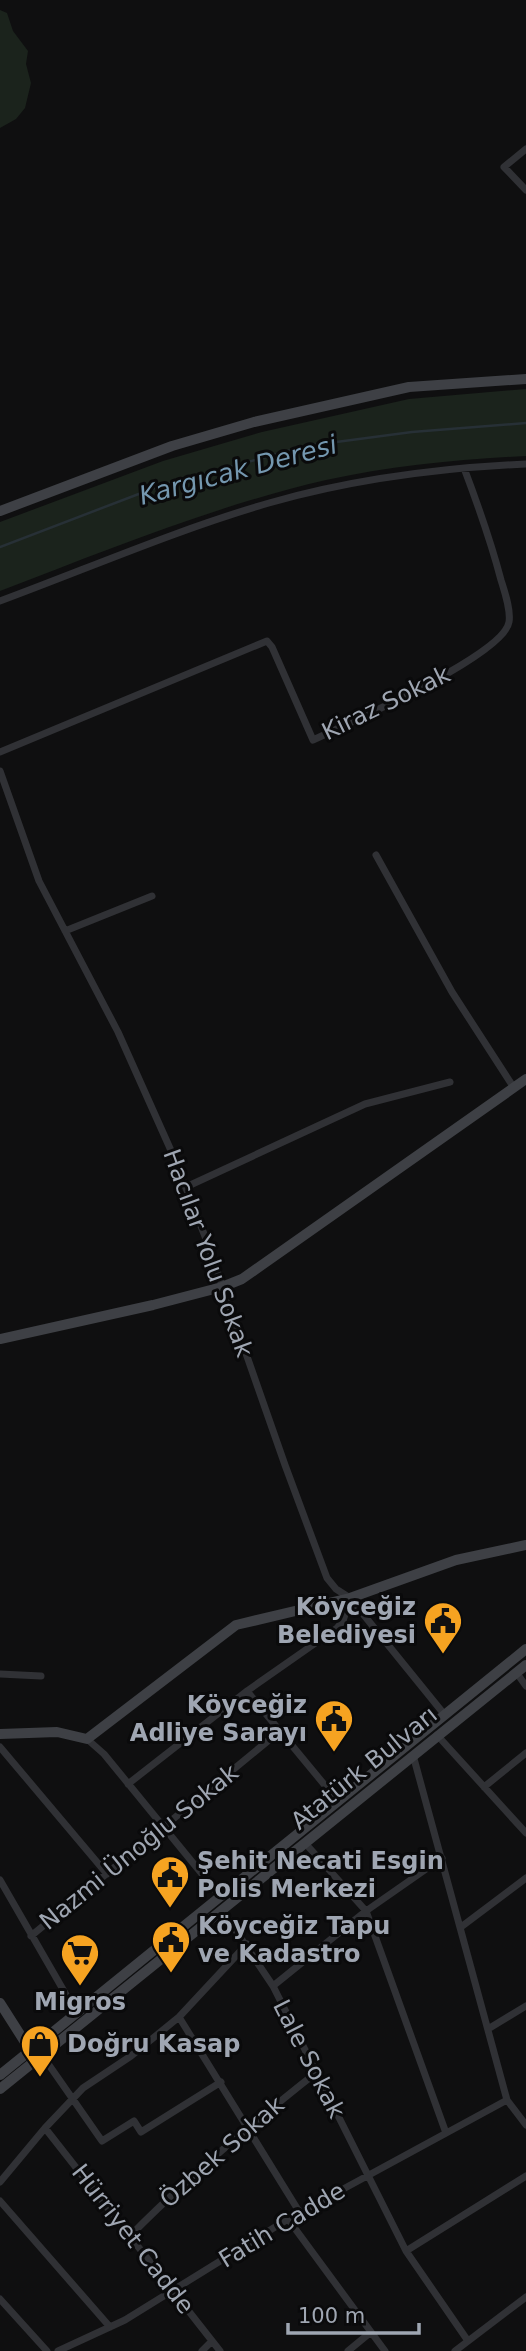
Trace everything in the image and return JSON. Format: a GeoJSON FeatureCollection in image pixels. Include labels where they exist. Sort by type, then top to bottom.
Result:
{"type":"FeatureCollection","features":[{"type":"Feature","properties":{"kind":"street"},"geometry":{"type":"LineString","coordinates":[[526,149],[504,167],[526,190]]}},
{"type":"Feature","properties":{"kind":"street"},"geometry":{"type":"LineString","coordinates":[[0,510],[172,446],[254,422],[409,387],[526,379]]}},
{"type":"Feature","properties":{"kind":"street"},"geometry":{"type":"LineString","coordinates":[[0,601],[270,503],[370,480],[464,468],[526,464]]}},
{"type":"Feature","properties":{"kind":"street","name":"Kiraz Sokak"},"geometry":{"type":"LineString","coordinates":[[0,752],[267,641],[313,740],[456,669],[499,640],[509,625],[506,595],[488,533],[464,468]]}},
{"type":"Feature","properties":{"kind":"street","name":"Hacılar Yolu Sokak"},"geometry":{"type":"LineString","coordinates":[[0,772],[30,859],[118,1032],[186,1187],[327,1578],[336,1589],[350,1598],[444,1714]]}},
{"type":"Feature","properties":{"kind":"street"},"geometry":{"type":"LineString","coordinates":[[376,855],[452,992],[514,1088]]}},
{"type":"Feature","properties":{"kind":"street"},"geometry":{"type":"LineString","coordinates":[[65,930],[152,896]]}},
{"type":"Feature","properties":{"kind":"street"},"geometry":{"type":"LineString","coordinates":[[0,1339],[222,1287],[251,1274],[526,1079]]}},
{"type":"Feature","properties":{"kind":"street"},"geometry":{"type":"LineString","coordinates":[[186,1187],[365,1104],[450,1082]]}},
{"type":"Feature","properties":{"kind":"street"},"geometry":{"type":"LineString","coordinates":[[87,1739],[229,1629],[350,1598],[456,1560],[526,1545]]}},
{"type":"Feature","properties":{"kind":"street"},"geometry":{"type":"LineString","coordinates":[[128,1784],[247,1691],[337,1628],[343,1621],[350,1598]]}},
{"type":"Feature","properties":{"kind":"street","name":"Atatürk Bulvarı"},"geometry":{"type":"LineString","coordinates":[[0,2075],[337,1800],[526,1650]]}},
{"type":"Feature","properties":{"kind":"street","name":"Atatürk Bulvarı"},"geometry":{"type":"LineString","coordinates":[[0,2089],[526,1665]]}},
{"type":"Feature","properties":{"kind":"street"},"geometry":{"type":"LineString","coordinates":[[516,1672],[526,1686]]}},
{"type":"Feature","properties":{"kind":"street"},"geometry":{"type":"LineString","coordinates":[[0,1674],[41,1676]]}},
{"type":"Feature","properties":{"kind":"street"},"geometry":{"type":"LineString","coordinates":[[247,1691],[337,1800]]}},
{"type":"Feature","properties":{"kind":"street","name":"Nazmi Ünoğlu Sokak"},"geometry":{"type":"LineString","coordinates":[[31,1936],[280,1731]]}},
{"type":"Feature","properties":{"kind":"street"},"geometry":{"type":"LineString","coordinates":[[0,1734],[57,1732],[87,1739],[104,1754],[220,1896]]}},
{"type":"Feature","properties":{"kind":"street"},"geometry":{"type":"LineString","coordinates":[[437,1735],[526,1833]]}},
{"type":"Feature","properties":{"kind":"street"},"geometry":{"type":"LineString","coordinates":[[0,1747],[107,1874]]}},
{"type":"Feature","properties":{"kind":"street"},"geometry":{"type":"LineString","coordinates":[[484,1787],[526,1752]]}},
{"type":"Feature","properties":{"kind":"street"},"geometry":{"type":"LineString","coordinates":[[413,1755],[507,2100],[526,2125]]}},
{"type":"Feature","properties":{"kind":"street"},"geometry":{"type":"LineString","coordinates":[[305,1843],[366,1911],[446,2133]]}},
{"type":"Feature","properties":{"kind":"street"},"geometry":{"type":"LineString","coordinates":[[273,1986],[366,1911],[442,1857]]}},
{"type":"Feature","properties":{"kind":"street"},"geometry":{"type":"LineString","coordinates":[[461,1927],[526,1878]]}},
{"type":"Feature","properties":{"kind":"street"},"geometry":{"type":"LineString","coordinates":[[0,1880],[76,2012]]}},
{"type":"Feature","properties":{"kind":"street","name":"Lale Sokak"},"geometry":{"type":"LineString","coordinates":[[222,1910],[273,1986],[406,2251],[468,2341]]}},
{"type":"Feature","properties":{"kind":"street"},"geometry":{"type":"LineString","coordinates":[[0,2182],[83,2088],[131,2056],[179,2017],[247,1944]]}},
{"type":"Feature","properties":{"kind":"street"},"geometry":{"type":"LineString","coordinates":[[0,2003],[30,2050]]}},
{"type":"Feature","properties":{"kind":"street"},"geometry":{"type":"LineString","coordinates":[[488,2029],[526,2006]]}},
{"type":"Feature","properties":{"kind":"street"},"geometry":{"type":"LineString","coordinates":[[179,2017],[300,2213]]}},
{"type":"Feature","properties":{"kind":"street"},"geometry":{"type":"LineString","coordinates":[[41,2055],[102,2141],[134,2121],[141,2132],[221,2082]]}},
{"type":"Feature","properties":{"kind":"street","name":"Özbek Sokak"},"geometry":{"type":"LineString","coordinates":[[130,2236],[179,2186],[247,2127],[317,2072]]}},
{"type":"Feature","properties":{"kind":"street","name":"Fatih Cadde"},"geometry":{"type":"LineString","coordinates":[[58,2351],[110,2327],[173,2292],[288,2219],[507,2100]]}},
{"type":"Feature","properties":{"kind":"street","name":"Hürriyet Cadde"},"geometry":{"type":"LineString","coordinates":[[45,2128],[220,2351]]}},
{"type":"Feature","properties":{"kind":"street"},"geometry":{"type":"LineString","coordinates":[[406,2251],[526,2176]]}},
{"type":"Feature","properties":{"kind":"street"},"geometry":{"type":"LineString","coordinates":[[0,2201],[110,2327]]}},
{"type":"Feature","properties":{"kind":"street"},"geometry":{"type":"LineString","coordinates":[[288,2219],[385,2351]]}},
{"type":"Feature","properties":{"kind":"street"},"geometry":{"type":"LineString","coordinates":[[455,2351],[526,2297]]}},
{"type":"Feature","properties":{"kind":"street"},"geometry":{"type":"LineString","coordinates":[[0,2299],[47,2351]]}},
{"type":"Feature","properties":{"kind":"street"},"geometry":{"type":"LineString","coordinates":[[348,2351],[371,2332]]}},
{"type":"Feature","properties":{"kind":"street"},"geometry":{"type":"LineString","coordinates":[[202,2351],[212,2341]]}},
{"type":"Feature","properties":{"kind":"shaded area"},"geometry":{"type":"Polygon","coordinates":[[[0,10],[7,13],[13,31],[28,51],[26,64],[31,83],[25,108],[16,119],[0,128],[0,10]]]}},
{"type":"Feature","properties":{"kind":"shaded area"},"geometry":{"type":"Polygon","coordinates":[[[526,389],[526,456],[400,467],[326,480],[161,530],[0,591],[0,522],[163,461],[262,432],[409,399],[526,389]]]}},
{"type":"Feature","properties":{"kind":"waterway","name":"Kargıcak Deresi"},"geometry":{"type":"LineString","coordinates":[[0,547],[157,487],[306,446],[412,432],[526,423]]}},
{"type":"Feature","properties":{"kind":"place","name":"Köyceğiz Belediyesi"},"geometry":{"type":"Point","coordinates":[443,1655]}},
{"type":"Feature","properties":{"kind":"place","name":"Köyceğiz Adliye Sarayı"},"geometry":{"type":"Point","coordinates":[334,1753]}},
{"type":"Feature","properties":{"kind":"place","name":"Şehit Necati Esgin Polis Merkezi"},"geometry":{"type":"Point","coordinates":[170,1909]}},
{"type":"Feature","properties":{"kind":"place","name":"Köyceğiz Tapu ve Kadastro"},"geometry":{"type":"Point","coordinates":[171,1974]}},
{"type":"Feature","properties":{"kind":"place","name":"Migros"},"geometry":{"type":"Point","coordinates":[80,1987]}},
{"type":"Feature","properties":{"kind":"place","name":"Doğru Kasap"},"geometry":{"type":"Point","coordinates":[40,2078]}}]}
